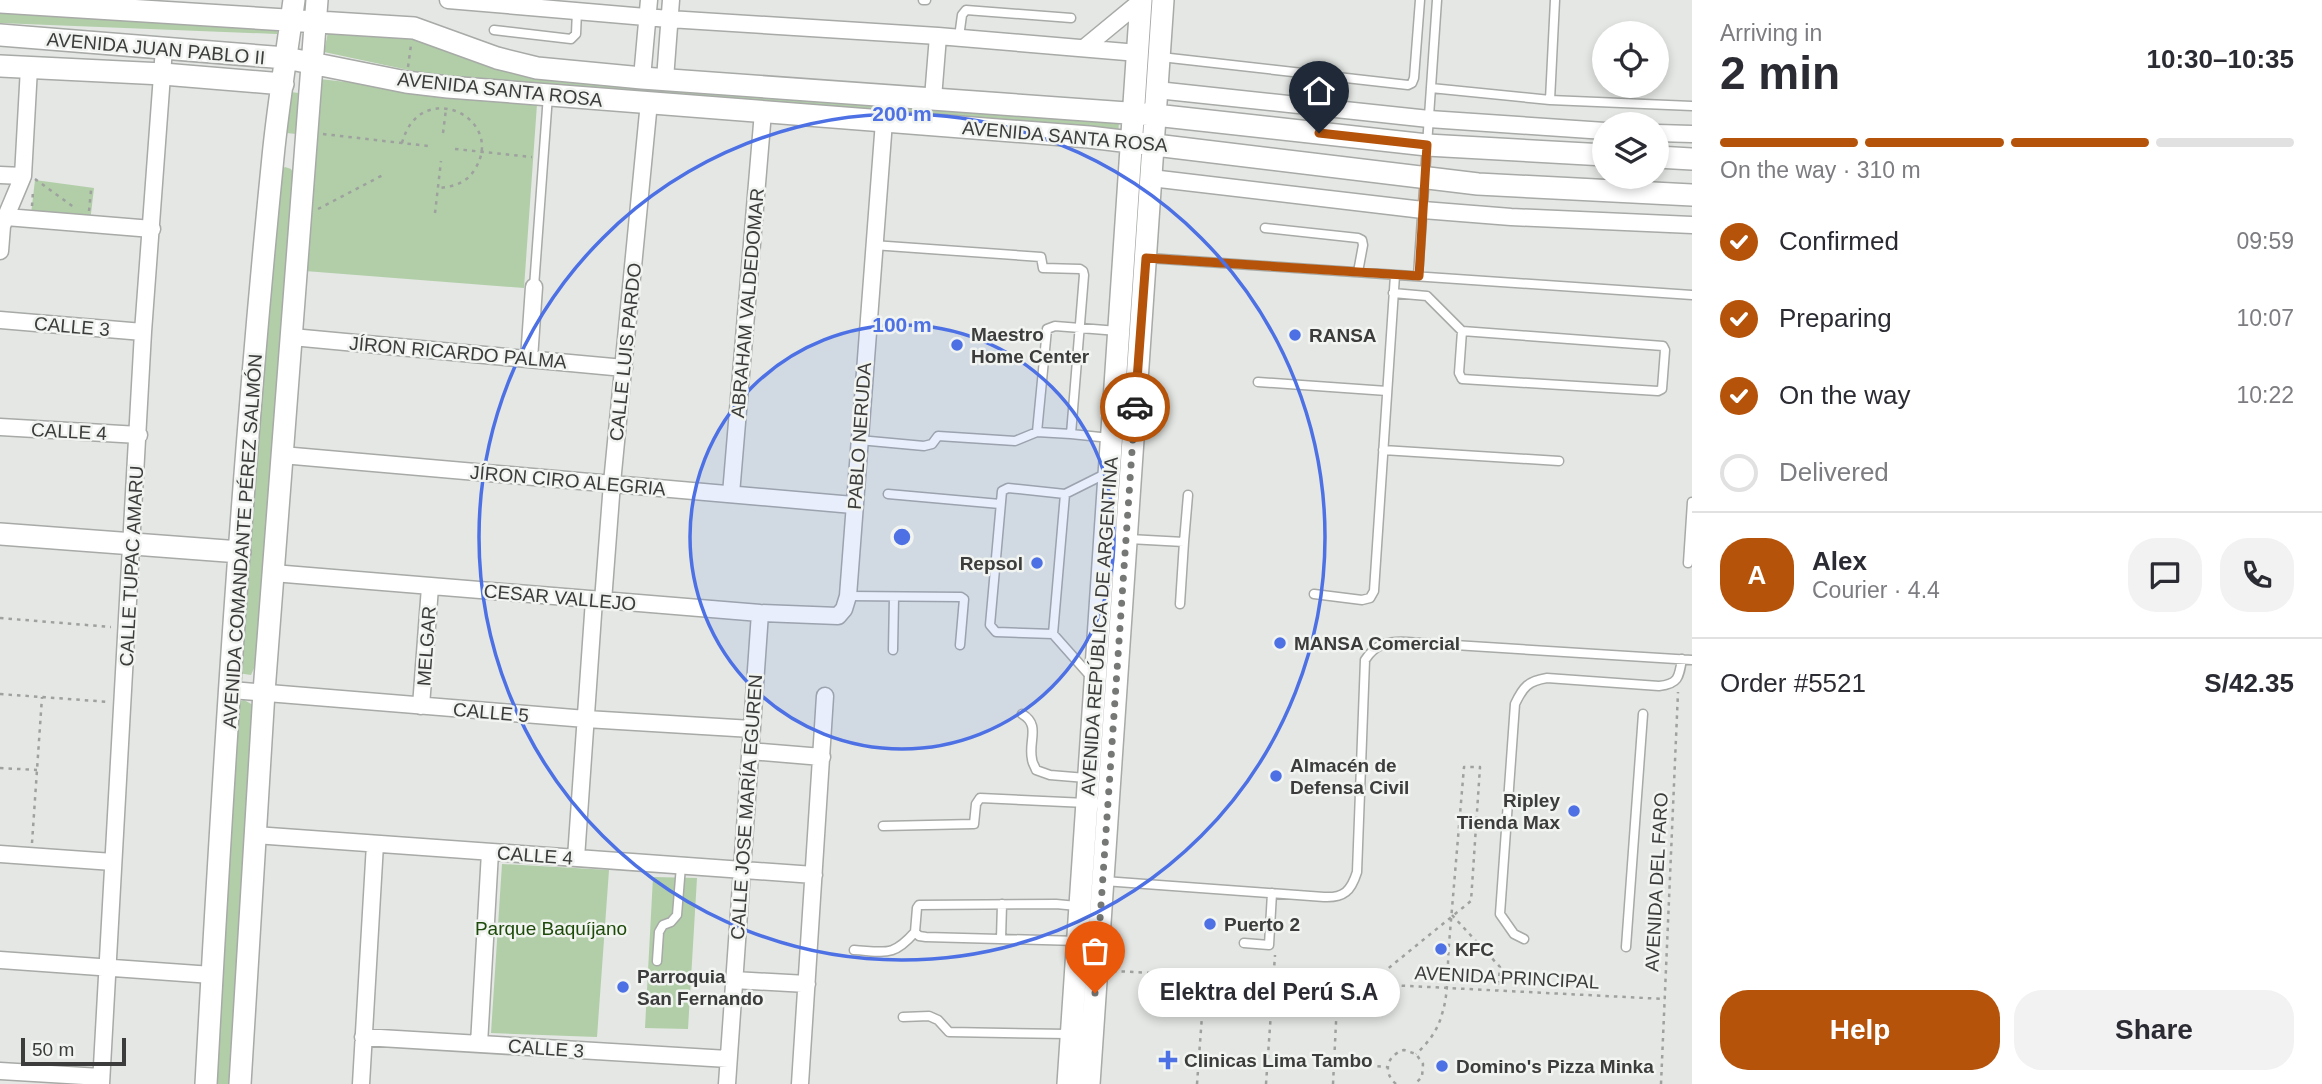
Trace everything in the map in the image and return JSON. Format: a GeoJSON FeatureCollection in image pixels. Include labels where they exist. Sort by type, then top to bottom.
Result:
{"type":"FeatureCollection","features":[{"type":"Feature","properties":{"kind":"main road","name":"AVENIDA COMANDANTE PÉREZ SALMÓN"},"geometry":{"type":"LineString","coordinates":[[240,1084],[264,692],[317,0]]}},
{"type":"Feature","properties":{"kind":"main road","name":"AVENIDA REPÚBLICA DE ARGENTINA"},"geometry":{"type":"LineString","coordinates":[[1089,1084],[1103,881],[1098,803],[1088,779],[1141,0]]}},
{"type":"Feature","properties":{"kind":"main road","name":"AVENIDA REPÚBLICA DE ARGENTINA"},"geometry":{"type":"LineString","coordinates":[[1068,1084],[1080,906],[1098,803],[1126,538],[1163,0]]}},
{"type":"Feature","properties":{"kind":"main road","name":"AVENIDA JUAN PABLO II"},"geometry":{"type":"LineString","coordinates":[[0,2],[292,10]]}},
{"type":"Feature","properties":{"kind":"main road","name":"AVENIDA COMANDANTE PÉREZ SALMÓN"},"geometry":{"type":"LineString","coordinates":[[205,1084],[240,552],[273,154],[292,10]]}},
{"type":"Feature","properties":{"kind":"main road","name":"AVENIDA SANTA ROSA"},"geometry":{"type":"LineString","coordinates":[[292,10],[316,23],[414,28],[516,64],[642,78],[1133,113],[1427,145],[1592,154]]}},
{"type":"Feature","properties":{"kind":"main road","name":"AVENIDA JUAN PABLO II"},"geometry":{"type":"LineString","coordinates":[[0,36],[286,58],[312,63]]}},
{"type":"Feature","properties":{"kind":"main road","name":"AVENIDA SANTA ROSA"},"geometry":{"type":"LineString","coordinates":[[312,63],[406,82],[1132,141],[1478,184],[1692,195]]}},
{"type":"Feature","properties":{"kind":"main road","name":"AVENIDA JUAN PABLO II"},"geometry":{"type":"LineString","coordinates":[[0,66],[163,74],[283,84]]}},
{"type":"Feature","properties":{"kind":"main road"},"geometry":{"type":"LineString","coordinates":[[273,154],[290,148],[298,151],[304,158]]}},
{"type":"Feature","properties":{"kind":"main road"},"geometry":{"type":"LineString","coordinates":[[1669,158],[1692,159]]}},
{"type":"Feature","properties":{"kind":"main road"},"geometry":{"type":"LineString","coordinates":[[0,534],[240,552]]}},
{"type":"Feature","properties":{"kind":"street"},"geometry":{"type":"LineString","coordinates":[[457,0],[670,19],[959,37],[1138,53]]}},
{"type":"Feature","properties":{"kind":"street"},"geometry":{"type":"LineString","coordinates":[[642,78],[649,0]]}},
{"type":"Feature","properties":{"kind":"street"},"geometry":{"type":"LineString","coordinates":[[665,79],[671,0]]}},
{"type":"Feature","properties":{"kind":"street"},"geometry":{"type":"LineString","coordinates":[[1084,48],[1141,0]]}},
{"type":"Feature","properties":{"kind":"street"},"geometry":{"type":"LineString","coordinates":[[933,99],[938,36]]}},
{"type":"Feature","properties":{"kind":"street","name":"CALLE TUPAC AMARU"},"geometry":{"type":"LineString","coordinates":[[101,1081],[144,332],[164,48]]}},
{"type":"Feature","properties":{"kind":"street"},"geometry":{"type":"LineString","coordinates":[[0,251],[2,226],[23,176],[29,68]]}},
{"type":"Feature","properties":{"kind":"street"},"geometry":{"type":"LineString","coordinates":[[1157,90],[1429,119],[1592,130]]}},
{"type":"Feature","properties":{"kind":"street","name":"PABLO NERUDA"},"geometry":{"type":"LineString","coordinates":[[846,602],[886,95]]}},
{"type":"Feature","properties":{"kind":"street","name":"CALLE LUIS PARDO"},"geometry":{"type":"LineString","coordinates":[[576,858],[586,719],[624,368],[649,102]]}},
{"type":"Feature","properties":{"kind":"street","name":"ABRAHAM VALDEDOMAR"},"geometry":{"type":"LineString","coordinates":[[731,494],[764,112]]}},
{"type":"Feature","properties":{"kind":"street"},"geometry":{"type":"LineString","coordinates":[[1669,133],[1692,134]]}},
{"type":"Feature","properties":{"kind":"street"},"geometry":{"type":"LineString","coordinates":[[0,175],[23,176]]}},
{"type":"Feature","properties":{"kind":"street"},"geometry":{"type":"LineString","coordinates":[[1151,178],[1423,210],[1692,225]]}},
{"type":"Feature","properties":{"kind":"street"},"geometry":{"type":"LineString","coordinates":[[6,217],[152,229]]}},
{"type":"Feature","properties":{"kind":"street"},"geometry":{"type":"LineString","coordinates":[[529,359],[534,287]]}},
{"type":"Feature","properties":{"kind":"street","name":"CALLE 3"},"geometry":{"type":"LineString","coordinates":[[0,320],[144,332]]}},
{"type":"Feature","properties":{"kind":"street","name":"JÍRON RICARDO PALMA"},"geometry":{"type":"LineString","coordinates":[[292,337],[624,368]]}},
{"type":"Feature","properties":{"kind":"street","name":"CALLE 4"},"geometry":{"type":"LineString","coordinates":[[0,427],[139,435]]}},
{"type":"Feature","properties":{"kind":"street","name":"JÍRON CIRO ALEGRIA"},"geometry":{"type":"LineString","coordinates":[[282,455],[853,505]]}},
{"type":"Feature","properties":{"kind":"street","name":"CESAR VALLEJO"},"geometry":{"type":"LineString","coordinates":[[273,573],[598,601],[838,617],[846,602]]}},
{"type":"Feature","properties":{"kind":"street","name":"MELGAR"},"geometry":{"type":"LineString","coordinates":[[421,706],[430,587]]}},
{"type":"Feature","properties":{"kind":"street","name":"CALLE JOSE MARÍA EGUREN"},"geometry":{"type":"LineString","coordinates":[[727,1084],[760,613]]}},
{"type":"Feature","properties":{"kind":"street","name":"CALLE 5"},"geometry":{"type":"LineString","coordinates":[[231,690],[586,719],[752,729]]}},
{"type":"Feature","properties":{"kind":"street"},"geometry":{"type":"LineString","coordinates":[[800,1084],[825,696]]}},
{"type":"Feature","properties":{"kind":"street"},"geometry":{"type":"LineString","coordinates":[[750,751],[822,757]]}},
{"type":"Feature","properties":{"kind":"street","name":"CALLE 4"},"geometry":{"type":"LineString","coordinates":[[255,835],[814,875]]}},
{"type":"Feature","properties":{"kind":"street"},"geometry":{"type":"LineString","coordinates":[[361,1084],[374,844]]}},
{"type":"Feature","properties":{"kind":"street"},"geometry":{"type":"LineString","coordinates":[[479,1044],[490,852]]}},
{"type":"Feature","properties":{"kind":"street"},"geometry":{"type":"LineString","coordinates":[[0,854],[113,862]]}},
{"type":"Feature","properties":{"kind":"street"},"geometry":{"type":"LineString","coordinates":[[0,960],[212,975]]}},
{"type":"Feature","properties":{"kind":"street"},"geometry":{"type":"LineString","coordinates":[[734,980],[807,984]]}},
{"type":"Feature","properties":{"kind":"street","name":"CALLE 3"},"geometry":{"type":"LineString","coordinates":[[363,1037],[728,1059]]}},
{"type":"Feature","properties":{"kind":"street"},"geometry":{"type":"LineString","coordinates":[[0,1071],[101,1081]]}},
{"type":"Feature","properties":{"kind":"lane"},"geometry":{"type":"LineString","coordinates":[[1159,57],[1408,85],[1414,78],[1420,0]]}},
{"type":"Feature","properties":{"kind":"lane"},"geometry":{"type":"LineString","coordinates":[[1419,276],[1437,0]]}},
{"type":"Feature","properties":{"kind":"lane"},"geometry":{"type":"LineString","coordinates":[[1550,100],[1555,0]]}},
{"type":"Feature","properties":{"kind":"lane"},"geometry":{"type":"LineString","coordinates":[[959,37],[962,15],[966,10],[1071,18]]}},
{"type":"Feature","properties":{"kind":"lane"},"geometry":{"type":"LineString","coordinates":[[494,30],[571,38],[576,34],[577,11]]}},
{"type":"Feature","properties":{"kind":"lane"},"geometry":{"type":"LineString","coordinates":[[1431,88],[1550,100],[1692,106]]}},
{"type":"Feature","properties":{"kind":"lane"},"geometry":{"type":"LineString","coordinates":[[534,287],[548,95]]}},
{"type":"Feature","properties":{"kind":"lane"},"geometry":{"type":"LineString","coordinates":[[1265,228],[1358,238],[1363,245],[1358,272]]}},
{"type":"Feature","properties":{"kind":"lane"},"geometry":{"type":"LineString","coordinates":[[873,246],[1041,257],[1043,268],[1080,269],[1084,275],[1071,434]]}},
{"type":"Feature","properties":{"kind":"lane"},"geometry":{"type":"LineString","coordinates":[[1124,256],[1692,295]]}},
{"type":"Feature","properties":{"kind":"lane"},"geometry":{"type":"LineString","coordinates":[[1314,594],[1362,600],[1370,598],[1374,591],[1395,275]]}},
{"type":"Feature","properties":{"kind":"lane"},"geometry":{"type":"LineString","coordinates":[[1393,293],[1427,296],[1462,331],[1663,346],[1662,388],[1658,391],[1462,379],[1459,373],[1462,331]]}},
{"type":"Feature","properties":{"kind":"lane"},"geometry":{"type":"LineString","coordinates":[[1037,432],[1047,328],[1055,326],[1119,331]]}},
{"type":"Feature","properties":{"kind":"lane"},"geometry":{"type":"LineString","coordinates":[[1258,383],[1387,391]]}},
{"type":"Feature","properties":{"kind":"lane"},"geometry":{"type":"LineString","coordinates":[[859,440],[924,446],[932,444],[938,436],[1015,441],[1037,432],[1112,438]]}},
{"type":"Feature","properties":{"kind":"lane"},"geometry":{"type":"LineString","coordinates":[[1383,450],[1559,461]]}},
{"type":"Feature","properties":{"kind":"lane"},"geometry":{"type":"LineString","coordinates":[[1053,634],[996,632],[990,625],[1002,491],[1008,488],[1065,494],[1109,472]]}},
{"type":"Feature","properties":{"kind":"lane"},"geometry":{"type":"LineString","coordinates":[[888,494],[1000,504]]}},
{"type":"Feature","properties":{"kind":"lane"},"geometry":{"type":"LineString","coordinates":[[1065,494],[1053,634],[1095,682]]}},
{"type":"Feature","properties":{"kind":"lane"},"geometry":{"type":"LineString","coordinates":[[1180,604],[1188,495]]}},
{"type":"Feature","properties":{"kind":"lane"},"geometry":{"type":"LineString","coordinates":[[1688,563],[1692,502]]}},
{"type":"Feature","properties":{"kind":"lane"},"geometry":{"type":"LineString","coordinates":[[1126,538],[1184,542]]}},
{"type":"Feature","properties":{"kind":"lane"},"geometry":{"type":"LineString","coordinates":[[846,602],[894,597],[964,598],[960,645]]}},
{"type":"Feature","properties":{"kind":"lane"},"geometry":{"type":"LineString","coordinates":[[893,650],[894,597]]}},
{"type":"Feature","properties":{"kind":"lane"},"geometry":{"type":"LineString","coordinates":[[1103,881],[1336,898],[1346,894],[1353,886],[1357,872],[1364,660],[1371,650],[1380,645],[1407,642],[1692,660]]}},
{"type":"Feature","properties":{"kind":"lane"},"geometry":{"type":"LineString","coordinates":[[1524,939],[1514,934],[1500,914],[1516,704],[1522,689],[1532,680],[1547,678],[1671,685],[1678,679],[1682,659]]}},
{"type":"Feature","properties":{"kind":"lane"},"geometry":{"type":"LineString","coordinates":[[1022,714],[1030,719],[1034,728],[1031,758],[1036,770],[1050,775],[1088,779]]}},
{"type":"Feature","properties":{"kind":"lane"},"geometry":{"type":"LineString","coordinates":[[1626,947],[1643,714]]}},
{"type":"Feature","properties":{"kind":"lane"},"geometry":{"type":"LineString","coordinates":[[883,826],[974,824],[976,800],[980,798],[1098,803]]}},
{"type":"Feature","properties":{"kind":"lane"},"geometry":{"type":"LineString","coordinates":[[657,961],[659,932],[663,925],[671,922],[677,915],[681,866]]}},
{"type":"Feature","properties":{"kind":"lane"},"geometry":{"type":"LineString","coordinates":[[1244,943],[1269,944],[1272,893]]}},
{"type":"Feature","properties":{"kind":"lane"},"geometry":{"type":"LineString","coordinates":[[1001,939],[1002,904]]}},
{"type":"Feature","properties":{"kind":"lane"},"geometry":{"type":"LineString","coordinates":[[854,950],[892,952],[903,945],[915,932],[919,905],[1080,906]]}},
{"type":"Feature","properties":{"kind":"lane"},"geometry":{"type":"LineString","coordinates":[[915,932],[926,937],[1078,941]]}},
{"type":"Feature","properties":{"kind":"lane"},"geometry":{"type":"LineString","coordinates":[[902,1017],[929,1016],[938,1020],[949,1032],[1071,1034]]}},
{"type":"Feature","properties":{"kind":"path"},"geometry":{"type":"LineString","coordinates":[[406,82],[414,28]]}},
{"type":"Feature","properties":{"kind":"path"},"geometry":{"type":"LineString","coordinates":[[402,143],[412,121],[433,108],[446,108],[469,117],[477,127],[481,139],[479,164],[462,183],[438,188]]}},
{"type":"Feature","properties":{"kind":"path"},"geometry":{"type":"LineString","coordinates":[[443,133],[446,108]]}},
{"type":"Feature","properties":{"kind":"path"},"geometry":{"type":"LineString","coordinates":[[306,132],[428,146]]}},
{"type":"Feature","properties":{"kind":"path"},"geometry":{"type":"LineString","coordinates":[[456,149],[544,158]]}},
{"type":"Feature","properties":{"kind":"path"},"geometry":{"type":"LineString","coordinates":[[435,214],[441,161]]}},
{"type":"Feature","properties":{"kind":"path"},"geometry":{"type":"LineString","coordinates":[[300,219],[383,175]]}},
{"type":"Feature","properties":{"kind":"path"},"geometry":{"type":"LineString","coordinates":[[31,212],[35,179],[65,200]]}},
{"type":"Feature","properties":{"kind":"path"},"geometry":{"type":"LineString","coordinates":[[88,218],[91,190]]}},
{"type":"Feature","properties":{"kind":"path"},"geometry":{"type":"LineString","coordinates":[[0,618],[128,628]]}},
{"type":"Feature","properties":{"kind":"path","name":"AVENIDA DEL FARO"},"geometry":{"type":"LineString","coordinates":[[1661,1084],[1679,694],[1671,685]]}},
{"type":"Feature","properties":{"kind":"path"},"geometry":{"type":"LineString","coordinates":[[0,694],[123,702]]}},
{"type":"Feature","properties":{"kind":"path"},"geometry":{"type":"LineString","coordinates":[[31,856],[41,697]]}},
{"type":"Feature","properties":{"kind":"path"},"geometry":{"type":"LineString","coordinates":[[1369,984],[1452,915],[1471,901],[1480,767],[1464,767],[1452,915],[1446,988],[1443,1012],[1433,1035],[1416,1054]]}},
{"type":"Feature","properties":{"kind":"path"},"geometry":{"type":"LineString","coordinates":[[0,768],[37,769]]}},
{"type":"Feature","properties":{"kind":"path"},"geometry":{"type":"LineString","coordinates":[[1452,915],[1500,967],[1498,990]]}},
{"type":"Feature","properties":{"kind":"path"},"geometry":{"type":"LineString","coordinates":[[1266,1084],[1276,957],[1269,944]]}},
{"type":"Feature","properties":{"kind":"path","name":"AVENIDA PRINCIPAL"},"geometry":{"type":"LineString","coordinates":[[1097,970],[1665,999]]}},
{"type":"Feature","properties":{"kind":"path"},"geometry":{"type":"LineString","coordinates":[[1197,1084],[1205,975]]}},
{"type":"Feature","properties":{"kind":"path"},"geometry":{"type":"LineString","coordinates":[[1333,1084],[1338,982]]}},
{"type":"Feature","properties":{"kind":"path"},"geometry":{"type":"LineString","coordinates":[[1395,1084],[1390,1079],[1387,1067],[1398,1052],[1404,1051],[1420,1058],[1422,1077],[1415,1084]]}},
{"type":"Feature","properties":{"kind":"path"},"geometry":{"type":"LineString","coordinates":[[1334,1063],[1387,1067]]}},
{"type":"Feature","properties":{"kind":"green space"},"geometry":{"type":"Polygon","coordinates":[[[0,4],[278,18],[277,34],[0,23],[0,4]]]}},
{"type":"Feature","properties":{"kind":"green space"},"geometry":{"type":"Polygon","coordinates":[[[330,22],[420,35],[496,68],[1119,122],[1118,137],[427,74],[324,52],[330,22]]]}},
{"type":"Feature","properties":{"kind":"green space"},"geometry":{"type":"Polygon","coordinates":[[[320,79],[537,104],[524,288],[305,271],[320,79]]]}},
{"type":"Feature","properties":{"kind":"green space"},"geometry":{"type":"Polygon","coordinates":[[[285,91],[298,93],[296,134],[277,132],[285,91]]]}},
{"type":"Feature","properties":{"kind":"green space"},"geometry":{"type":"Polygon","coordinates":[[[285,167],[291,169],[298,181],[255,666],[251,675],[238,673],[280,170],[285,167]]]}},
{"type":"Feature","properties":{"kind":"green space"},"geometry":{"type":"Polygon","coordinates":[[[35,180],[94,188],[90,222],[31,214],[35,180]]]}},
{"type":"Feature","properties":{"kind":"green space"},"geometry":{"type":"Polygon","coordinates":[[[244,700],[253,705],[230,1084],[209,1084],[232,703],[244,700]]]}},
{"type":"Feature","properties":{"kind":"green space","name":"Parque Baquíjano"},"geometry":{"type":"Polygon","coordinates":[[[502,864],[609,870],[597,1037],[491,1033],[502,864]]]}},
{"type":"Feature","properties":{"kind":"green space"},"geometry":{"type":"Polygon","coordinates":[[[653,877],[697,878],[688,1029],[645,1028],[653,877]]]}},
{"type":"Feature","properties":{"kind":"way so far"},"geometry":{"type":"LineString","coordinates":[[1095,993],[1135,407]]}},
{"type":"Feature","properties":{"kind":"place","name":"RANSA"},"geometry":{"type":"Point","coordinates":[1295,335]}},
{"type":"Feature","properties":{"kind":"place","name":"Maestro Home Center"},"geometry":{"type":"Point","coordinates":[957,345]}},
{"type":"Feature","properties":{"kind":"place","name":"Repsol"},"geometry":{"type":"Point","coordinates":[1037,563]}},
{"type":"Feature","properties":{"kind":"place","name":"MANSA Comercial"},"geometry":{"type":"Point","coordinates":[1280,643]}},
{"type":"Feature","properties":{"kind":"place","name":"Almacén de Defensa Civil"},"geometry":{"type":"Point","coordinates":[1276,776]}},
{"type":"Feature","properties":{"kind":"place","name":"Ripley Tienda Max"},"geometry":{"type":"Point","coordinates":[1574,811]}},
{"type":"Feature","properties":{"kind":"place","name":"Puerto 2"},"geometry":{"type":"Point","coordinates":[1210,924]}},
{"type":"Feature","properties":{"kind":"place","name":"KFC"},"geometry":{"type":"Point","coordinates":[1441,949]}},
{"type":"Feature","properties":{"kind":"place","name":"Parroquia San Fernando"},"geometry":{"type":"Point","coordinates":[623,987]}},
{"type":"Feature","properties":{"kind":"place","name":"Elektra del Perú S.A"},"geometry":{"type":"Point","coordinates":[1095,993]}},
{"type":"Feature","properties":{"kind":"place","name":"Clinicas Lima Tambo"},"geometry":{"type":"Point","coordinates":[1168,1060]}},
{"type":"Feature","properties":{"kind":"place","name":"Domino's Pizza Minka"},"geometry":{"type":"Point","coordinates":[1442,1066]}},
{"type":"Feature","properties":{"kind":"route"},"geometry":{"type":"LineString","coordinates":[[1135,407],[1146,258],[1419,276],[1427,145],[1319,133]]}}]}
